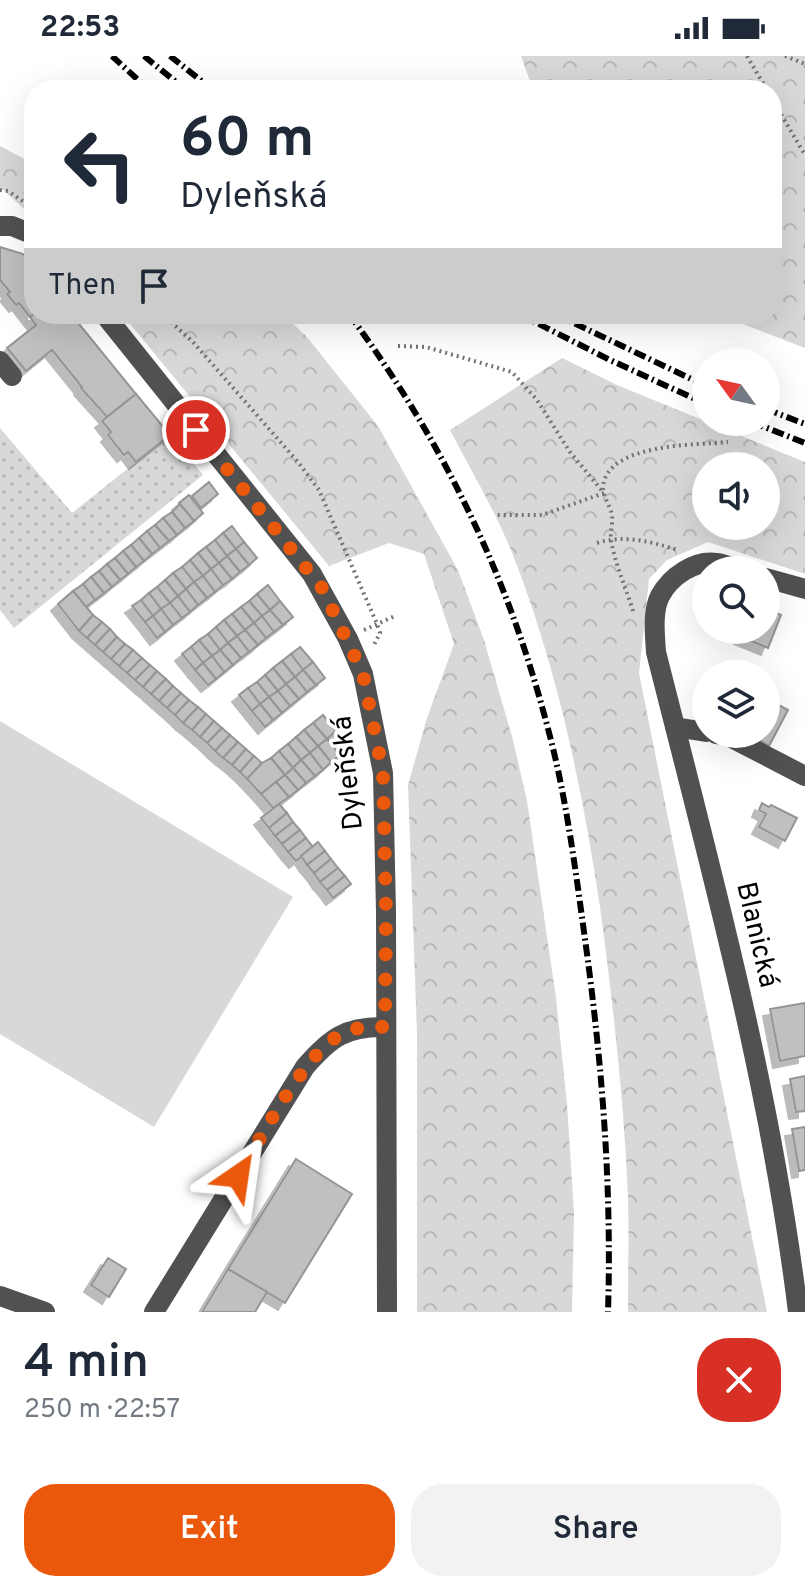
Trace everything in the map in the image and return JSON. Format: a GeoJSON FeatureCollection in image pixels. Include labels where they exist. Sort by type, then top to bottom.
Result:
{"type":"FeatureCollection","features":[{"type":"Feature","properties":{"kind":"street"},"geometry":{"type":"LineString","coordinates":[[0,226],[12,226],[24,231]]}},
{"type":"Feature","properties":{"kind":"street","name":"Dyleňská"},"geometry":{"type":"LineString","coordinates":[[112,324],[312,574],[348,639],[363,674],[383,773],[387,1312]]}},
{"type":"Feature","properties":{"kind":"street","name":"Blanická"},"geometry":{"type":"LineString","coordinates":[[692,566],[674,579],[660,597],[655,624],[656,652],[716,884],[762,1092],[798,1312]]}},
{"type":"Feature","properties":{"kind":"street"},"geometry":{"type":"LineString","coordinates":[[780,582],[805,589]]}},
{"type":"Feature","properties":{"kind":"street"},"geometry":{"type":"LineString","coordinates":[[675,727],[692,730]]}},
{"type":"Feature","properties":{"kind":"street"},"geometry":{"type":"LineString","coordinates":[[751,748],[805,776]]}},
{"type":"Feature","properties":{"kind":"street"},"geometry":{"type":"LineString","coordinates":[[154,1312],[305,1067],[322,1048],[340,1035],[363,1026],[385,1027]]}},
{"type":"Feature","properties":{"kind":"street"},"geometry":{"type":"LineString","coordinates":[[0,1296],[45,1312]]}},
{"type":"Feature","properties":{"kind":"path"},"geometry":{"type":"LineString","coordinates":[[747,56],[761,80]]}},
{"type":"Feature","properties":{"kind":"path"},"geometry":{"type":"LineString","coordinates":[[785,56],[805,64]]}},
{"type":"Feature","properties":{"kind":"path"},"geometry":{"type":"LineString","coordinates":[[782,116],[805,155]]}},
{"type":"Feature","properties":{"kind":"path"},"geometry":{"type":"LineString","coordinates":[[0,190],[8,191],[24,202]]}},
{"type":"Feature","properties":{"kind":"path"},"geometry":{"type":"LineString","coordinates":[[173,324],[192,341],[319,490],[377,624],[395,616]]}},
{"type":"Feature","properties":{"kind":"path"},"geometry":{"type":"LineString","coordinates":[[398,346],[426,347],[512,372],[537,400],[570,452],[604,493],[612,514],[611,539],[634,612]]}},
{"type":"Feature","properties":{"kind":"path"},"geometry":{"type":"LineString","coordinates":[[604,493],[605,480],[626,457],[650,449],[728,442]]}},
{"type":"Feature","properties":{"kind":"path"},"geometry":{"type":"LineString","coordinates":[[496,515],[542,515],[604,493]]}},
{"type":"Feature","properties":{"kind":"path"},"geometry":{"type":"LineString","coordinates":[[597,543],[611,539],[645,540],[696,556]]}},
{"type":"Feature","properties":{"kind":"green space"},"geometry":{"type":"Polygon","coordinates":[[[521,56],[805,56],[805,348],[743,324],[782,324],[782,80],[529,80],[521,56]]]}},
{"type":"Feature","properties":{"kind":"green space"},"geometry":{"type":"Polygon","coordinates":[[[0,146],[24,159],[24,209],[0,187],[0,146]]]}},
{"type":"Feature","properties":{"kind":"green space"},"geometry":{"type":"Polygon","coordinates":[[[130,324],[293,324],[378,426],[458,570],[484,640],[527,801],[556,998],[567,1104],[574,1213],[572,1312],[417,1312],[417,1033],[408,785],[427,718],[454,644],[424,554],[389,543],[329,566],[130,324]]]}},
{"type":"Feature","properties":{"kind":"green space"},"geometry":{"type":"Polygon","coordinates":[[[562,358],[692,416],[692,436],[742,436],[805,462],[805,574],[780,566],[780,556],[750,556],[708,542],[667,560],[649,579],[639,673],[767,1312],[628,1312],[628,1197],[624,1124],[600,907],[585,817],[543,641],[513,555],[450,430],[562,358]]]}},
{"type":"Feature","properties":{"kind":"green space"},"geometry":{"type":"Polygon","coordinates":[[[0,428],[72,513],[170,435],[203,475],[14,628],[0,610],[0,428]]]}},
{"type":"Feature","properties":{"kind":"green space"},"geometry":{"type":"Polygon","coordinates":[[[0,721],[293,897],[154,1127],[0,1034],[0,721]]]}},
{"type":"Feature","properties":{"kind":"building"},"geometry":{"type":"Polygon","coordinates":[[[0,247],[23,254],[24,309],[7,294],[10,292],[0,280],[0,247]]]}},
{"type":"Feature","properties":{"kind":"building"},"geometry":{"type":"Polygon","coordinates":[[[79,324],[136,394],[107,417],[52,350],[26,371],[7,348],[36,325],[79,324]]]}},
{"type":"Feature","properties":{"kind":"building"},"geometry":{"type":"Polygon","coordinates":[[[136,394],[170,435],[136,462],[128,452],[124,455],[108,435],[111,432],[102,421],[136,394]]]}},
{"type":"Feature","properties":{"kind":"building"},"geometry":{"type":"Polygon","coordinates":[[[209,482],[218,494],[201,508],[192,496],[209,482]]]}},
{"type":"Feature","properties":{"kind":"building"},"geometry":{"type":"Polygon","coordinates":[[[189,495],[203,513],[194,521],[179,503],[189,495]]]}},
{"type":"Feature","properties":{"kind":"building"},"geometry":{"type":"Polygon","coordinates":[[[180,504],[194,521],[185,528],[172,512],[180,504]]]}},
{"type":"Feature","properties":{"kind":"building"},"geometry":{"type":"Polygon","coordinates":[[[172,512],[185,528],[177,535],[163,518],[172,512]]]}},
{"type":"Feature","properties":{"kind":"building"},"geometry":{"type":"Polygon","coordinates":[[[163,518],[177,535],[169,541],[155,525],[163,518]]]}},
{"type":"Feature","properties":{"kind":"building"},"geometry":{"type":"Polygon","coordinates":[[[155,525],[169,541],[160,548],[147,531],[155,525]]]}},
{"type":"Feature","properties":{"kind":"building"},"geometry":{"type":"Polygon","coordinates":[[[232,526],[244,542],[236,549],[223,533],[232,526]]]}},
{"type":"Feature","properties":{"kind":"building"},"geometry":{"type":"Polygon","coordinates":[[[147,531],[160,548],[152,554],[139,538],[147,531]]]}},
{"type":"Feature","properties":{"kind":"building"},"geometry":{"type":"Polygon","coordinates":[[[223,533],[236,549],[227,556],[215,540],[223,533]]]}},
{"type":"Feature","properties":{"kind":"building"},"geometry":{"type":"Polygon","coordinates":[[[139,538],[152,554],[144,561],[131,545],[139,538]]]}},
{"type":"Feature","properties":{"kind":"building"},"geometry":{"type":"Polygon","coordinates":[[[215,540],[227,556],[219,563],[206,547],[215,540]]]}},
{"type":"Feature","properties":{"kind":"building"},"geometry":{"type":"Polygon","coordinates":[[[244,542],[257,558],[249,565],[236,549],[244,542]]]}},
{"type":"Feature","properties":{"kind":"building"},"geometry":{"type":"Polygon","coordinates":[[[131,545],[144,561],[136,567],[123,551],[131,545]]]}},
{"type":"Feature","properties":{"kind":"building"},"geometry":{"type":"Polygon","coordinates":[[[206,547],[219,563],[211,569],[198,553],[206,547]]]}},
{"type":"Feature","properties":{"kind":"building"},"geometry":{"type":"Polygon","coordinates":[[[236,549],[249,565],[240,572],[227,556],[236,549]]]}},
{"type":"Feature","properties":{"kind":"building"},"geometry":{"type":"Polygon","coordinates":[[[123,551],[136,567],[128,574],[115,558],[123,551]]]}},
{"type":"Feature","properties":{"kind":"building"},"geometry":{"type":"Polygon","coordinates":[[[198,553],[211,569],[203,576],[190,560],[198,553]]]}},
{"type":"Feature","properties":{"kind":"building"},"geometry":{"type":"Polygon","coordinates":[[[227,556],[240,572],[232,579],[219,563],[227,556]]]}},
{"type":"Feature","properties":{"kind":"building"},"geometry":{"type":"Polygon","coordinates":[[[115,558],[128,574],[120,580],[107,564],[115,558]]]}},
{"type":"Feature","properties":{"kind":"building"},"geometry":{"type":"Polygon","coordinates":[[[190,560],[203,576],[194,582],[182,567],[190,560]]]}},
{"type":"Feature","properties":{"kind":"building"},"geometry":{"type":"Polygon","coordinates":[[[219,563],[232,579],[223,585],[211,569],[219,563]]]}},
{"type":"Feature","properties":{"kind":"building"},"geometry":{"type":"Polygon","coordinates":[[[107,564],[120,580],[112,587],[99,571],[107,564]]]}},
{"type":"Feature","properties":{"kind":"building"},"geometry":{"type":"Polygon","coordinates":[[[182,567],[194,582],[186,589],[173,573],[182,567]]]}},
{"type":"Feature","properties":{"kind":"building"},"geometry":{"type":"Polygon","coordinates":[[[211,569],[223,585],[215,592],[203,576],[211,569]]]}},
{"type":"Feature","properties":{"kind":"building"},"geometry":{"type":"Polygon","coordinates":[[[99,571],[112,587],[104,593],[91,577],[99,571]]]}},
{"type":"Feature","properties":{"kind":"building"},"geometry":{"type":"Polygon","coordinates":[[[173,573],[186,589],[178,596],[165,580],[173,573]]]}},
{"type":"Feature","properties":{"kind":"building"},"geometry":{"type":"Polygon","coordinates":[[[203,576],[215,592],[207,598],[194,582],[203,576]]]}},
{"type":"Feature","properties":{"kind":"building"},"geometry":{"type":"Polygon","coordinates":[[[91,577],[104,593],[95,600],[83,584],[91,577]]]}},
{"type":"Feature","properties":{"kind":"building"},"geometry":{"type":"Polygon","coordinates":[[[165,580],[178,596],[170,603],[157,587],[165,580]]]}},
{"type":"Feature","properties":{"kind":"building"},"geometry":{"type":"Polygon","coordinates":[[[194,582],[207,598],[198,605],[186,589],[194,582]]]}},
{"type":"Feature","properties":{"kind":"building"},"geometry":{"type":"Polygon","coordinates":[[[83,584],[95,600],[86,607],[73,591],[83,584]]]}},
{"type":"Feature","properties":{"kind":"building"},"geometry":{"type":"Polygon","coordinates":[[[268,585],[280,601],[270,610],[257,594],[268,585]]]}},
{"type":"Feature","properties":{"kind":"building"},"geometry":{"type":"Polygon","coordinates":[[[157,587],[170,603],[161,609],[149,593],[157,587]]]}},
{"type":"Feature","properties":{"kind":"building"},"geometry":{"type":"Polygon","coordinates":[[[186,589],[198,605],[190,612],[178,596],[186,589]]]}},
{"type":"Feature","properties":{"kind":"building"},"geometry":{"type":"Polygon","coordinates":[[[73,591],[93,615],[79,631],[58,604],[73,591]]]}},
{"type":"Feature","properties":{"kind":"building"},"geometry":{"type":"Polygon","coordinates":[[[149,593],[161,609],[153,616],[141,600],[149,593]]]}},
{"type":"Feature","properties":{"kind":"building"},"geometry":{"type":"Polygon","coordinates":[[[257,594],[270,610],[262,616],[249,601],[257,594]]]}},
{"type":"Feature","properties":{"kind":"building"},"geometry":{"type":"Polygon","coordinates":[[[178,596],[190,612],[182,618],[170,603],[178,596]]]}},
{"type":"Feature","properties":{"kind":"building"},"geometry":{"type":"Polygon","coordinates":[[[141,600],[153,616],[145,622],[132,606],[141,600]]]}},
{"type":"Feature","properties":{"kind":"building"},"geometry":{"type":"Polygon","coordinates":[[[249,601],[262,616],[254,623],[241,607],[249,601]]]}},
{"type":"Feature","properties":{"kind":"building"},"geometry":{"type":"Polygon","coordinates":[[[280,601],[293,617],[283,625],[270,610],[280,601]]]}},
{"type":"Feature","properties":{"kind":"building"},"geometry":{"type":"Polygon","coordinates":[[[170,603],[182,618],[173,625],[161,609],[170,603]]]}},
{"type":"Feature","properties":{"kind":"building"},"geometry":{"type":"Polygon","coordinates":[[[241,607],[254,623],[245,630],[232,614],[241,607]]]}},
{"type":"Feature","properties":{"kind":"building"},"geometry":{"type":"Polygon","coordinates":[[[161,609],[173,625],[165,632],[153,616],[161,609]]]}},
{"type":"Feature","properties":{"kind":"building"},"geometry":{"type":"Polygon","coordinates":[[[270,610],[283,625],[274,632],[262,616],[270,610]]]}},
{"type":"Feature","properties":{"kind":"building"},"geometry":{"type":"Polygon","coordinates":[[[232,614],[245,630],[237,636],[224,620],[232,614]]]}},
{"type":"Feature","properties":{"kind":"building"},"geometry":{"type":"Polygon","coordinates":[[[93,615],[102,622],[87,638],[79,631],[93,615]]]}},
{"type":"Feature","properties":{"kind":"building"},"geometry":{"type":"Polygon","coordinates":[[[153,616],[165,632],[157,638],[145,622],[153,616]]]}},
{"type":"Feature","properties":{"kind":"building"},"geometry":{"type":"Polygon","coordinates":[[[262,616],[274,632],[266,638],[254,623],[262,616]]]}},
{"type":"Feature","properties":{"kind":"building"},"geometry":{"type":"Polygon","coordinates":[[[224,620],[237,636],[228,643],[216,627],[224,620]]]}},
{"type":"Feature","properties":{"kind":"building"},"geometry":{"type":"Polygon","coordinates":[[[102,622],[110,629],[95,645],[87,638],[102,622]]]}},
{"type":"Feature","properties":{"kind":"building"},"geometry":{"type":"Polygon","coordinates":[[[254,623],[266,638],[258,645],[245,630],[254,623]]]}},
{"type":"Feature","properties":{"kind":"building"},"geometry":{"type":"Polygon","coordinates":[[[216,627],[228,643],[220,650],[208,634],[216,627]]]}},
{"type":"Feature","properties":{"kind":"building"},"geometry":{"type":"Polygon","coordinates":[[[110,629],[117,637],[103,652],[95,645],[110,629]]]}},
{"type":"Feature","properties":{"kind":"building"},"geometry":{"type":"Polygon","coordinates":[[[245,630],[258,645],[249,652],[237,636],[245,630]]]}},
{"type":"Feature","properties":{"kind":"building"},"geometry":{"type":"Polygon","coordinates":[[[208,634],[220,650],[212,656],[199,640],[208,634]]]}},
{"type":"Feature","properties":{"kind":"building"},"geometry":{"type":"Polygon","coordinates":[[[237,636],[249,652],[241,658],[228,643],[237,636]]]}},
{"type":"Feature","properties":{"kind":"building"},"geometry":{"type":"Polygon","coordinates":[[[117,637],[125,644],[111,659],[103,652],[117,637]]]}},
{"type":"Feature","properties":{"kind":"building"},"geometry":{"type":"Polygon","coordinates":[[[199,640],[212,656],[203,663],[191,647],[199,640]]]}},
{"type":"Feature","properties":{"kind":"building"},"geometry":{"type":"Polygon","coordinates":[[[228,643],[241,658],[233,665],[220,650],[228,643]]]}},
{"type":"Feature","properties":{"kind":"building"},"geometry":{"type":"Polygon","coordinates":[[[125,644],[133,650],[119,666],[111,659],[125,644]]]}},
{"type":"Feature","properties":{"kind":"building"},"geometry":{"type":"Polygon","coordinates":[[[191,647],[203,663],[195,670],[182,654],[191,647]]]}},
{"type":"Feature","properties":{"kind":"building"},"geometry":{"type":"Polygon","coordinates":[[[300,647],[313,662],[303,670],[291,654],[300,647]]]}},
{"type":"Feature","properties":{"kind":"building"},"geometry":{"type":"Polygon","coordinates":[[[133,650],[142,658],[127,673],[119,666],[133,650]]]}},
{"type":"Feature","properties":{"kind":"building"},"geometry":{"type":"Polygon","coordinates":[[[220,650],[233,665],[224,672],[212,656],[220,650]]]}},
{"type":"Feature","properties":{"kind":"building"},"geometry":{"type":"Polygon","coordinates":[[[291,654],[303,670],[295,677],[282,661],[291,654]]]}},
{"type":"Feature","properties":{"kind":"building"},"geometry":{"type":"Polygon","coordinates":[[[212,656],[224,672],[216,679],[203,663],[212,656]]]}},
{"type":"Feature","properties":{"kind":"building"},"geometry":{"type":"Polygon","coordinates":[[[142,658],[150,665],[135,680],[127,673],[142,658]]]}},
{"type":"Feature","properties":{"kind":"building"},"geometry":{"type":"Polygon","coordinates":[[[282,661],[295,677],[286,684],[273,668],[282,661]]]}},
{"type":"Feature","properties":{"kind":"building"},"geometry":{"type":"Polygon","coordinates":[[[313,662],[325,678],[316,685],[303,670],[313,662]]]}},
{"type":"Feature","properties":{"kind":"building"},"geometry":{"type":"Polygon","coordinates":[[[203,663],[216,679],[208,685],[195,670],[203,663]]]}},
{"type":"Feature","properties":{"kind":"building"},"geometry":{"type":"Polygon","coordinates":[[[150,665],[157,671],[143,687],[135,680],[150,665]]]}},
{"type":"Feature","properties":{"kind":"building"},"geometry":{"type":"Polygon","coordinates":[[[273,668],[286,684],[278,691],[265,675],[273,668]]]}},
{"type":"Feature","properties":{"kind":"building"},"geometry":{"type":"Polygon","coordinates":[[[303,670],[316,685],[307,692],[295,677],[303,670]]]}},
{"type":"Feature","properties":{"kind":"building"},"geometry":{"type":"Polygon","coordinates":[[[157,671],[166,679],[151,694],[143,687],[157,671]]]}},
{"type":"Feature","properties":{"kind":"building"},"geometry":{"type":"Polygon","coordinates":[[[265,675],[278,691],[269,697],[257,682],[265,675]]]}},
{"type":"Feature","properties":{"kind":"building"},"geometry":{"type":"Polygon","coordinates":[[[295,677],[307,692],[299,699],[286,684],[295,677]]]}},
{"type":"Feature","properties":{"kind":"building"},"geometry":{"type":"Polygon","coordinates":[[[166,679],[173,686],[159,701],[151,694],[166,679]]]}},
{"type":"Feature","properties":{"kind":"building"},"geometry":{"type":"Polygon","coordinates":[[[257,682],[269,697],[260,704],[248,688],[257,682]]]}},
{"type":"Feature","properties":{"kind":"building"},"geometry":{"type":"Polygon","coordinates":[[[286,684],[299,699],[290,706],[278,691],[286,684]]]}},
{"type":"Feature","properties":{"kind":"building"},"geometry":{"type":"Polygon","coordinates":[[[173,686],[181,693],[167,708],[159,701],[173,686]]]}},
{"type":"Feature","properties":{"kind":"building"},"geometry":{"type":"Polygon","coordinates":[[[248,688],[260,704],[252,711],[239,695],[248,688]]]}},
{"type":"Feature","properties":{"kind":"building"},"geometry":{"type":"Polygon","coordinates":[[[278,691],[290,706],[282,713],[269,697],[278,691]]]}},
{"type":"Feature","properties":{"kind":"building"},"geometry":{"type":"Polygon","coordinates":[[[181,693],[189,700],[175,715],[167,708],[181,693]]]}},
{"type":"Feature","properties":{"kind":"building"},"geometry":{"type":"Polygon","coordinates":[[[269,697],[282,713],[273,720],[260,704],[269,697]]]}},
{"type":"Feature","properties":{"kind":"building"},"geometry":{"type":"Polygon","coordinates":[[[189,700],[198,707],[183,723],[175,715],[189,700]]]}},
{"type":"Feature","properties":{"kind":"building"},"geometry":{"type":"Polygon","coordinates":[[[260,704],[273,720],[265,727],[252,711],[260,704]]]}},
{"type":"Feature","properties":{"kind":"building"},"geometry":{"type":"Polygon","coordinates":[[[780,706],[788,710],[780,725],[780,706]]]}},
{"type":"Feature","properties":{"kind":"building"},"geometry":{"type":"Polygon","coordinates":[[[198,707],[206,714],[192,730],[183,723],[198,707]]]}},
{"type":"Feature","properties":{"kind":"building"},"geometry":{"type":"Polygon","coordinates":[[[206,714],[214,721],[200,737],[192,730],[206,714]]]}},
{"type":"Feature","properties":{"kind":"building"},"geometry":{"type":"Polygon","coordinates":[[[323,715],[336,731],[327,739],[313,723],[323,715]]]}},
{"type":"Feature","properties":{"kind":"building"},"geometry":{"type":"Polygon","coordinates":[[[214,721],[222,728],[207,743],[200,737],[214,721]]]}},
{"type":"Feature","properties":{"kind":"building"},"geometry":{"type":"Polygon","coordinates":[[[313,723],[327,739],[318,746],[304,730],[313,723]]]}},
{"type":"Feature","properties":{"kind":"building"},"geometry":{"type":"Polygon","coordinates":[[[222,728],[230,735],[215,751],[207,743],[222,728]]]}},
{"type":"Feature","properties":{"kind":"building"},"geometry":{"type":"Polygon","coordinates":[[[304,730],[318,746],[310,753],[296,737],[304,730]]]}},
{"type":"Feature","properties":{"kind":"building"},"geometry":{"type":"Polygon","coordinates":[[[336,731],[349,748],[340,755],[327,739],[336,731]]]}},
{"type":"Feature","properties":{"kind":"building"},"geometry":{"type":"Polygon","coordinates":[[[230,735],[238,742],[223,758],[215,751],[230,735]]]}},
{"type":"Feature","properties":{"kind":"building"},"geometry":{"type":"Polygon","coordinates":[[[296,737],[310,753],[301,760],[288,744],[296,737]]]}},
{"type":"Feature","properties":{"kind":"building"},"geometry":{"type":"Polygon","coordinates":[[[327,739],[340,755],[331,762],[318,746],[327,739]]]}},
{"type":"Feature","properties":{"kind":"building"},"geometry":{"type":"Polygon","coordinates":[[[238,742],[246,749],[232,765],[223,758],[238,742]]]}},
{"type":"Feature","properties":{"kind":"building"},"geometry":{"type":"Polygon","coordinates":[[[288,744],[301,760],[293,768],[279,751],[288,744]]]}},
{"type":"Feature","properties":{"kind":"building"},"geometry":{"type":"Polygon","coordinates":[[[318,746],[331,762],[323,770],[310,753],[318,746]]]}},
{"type":"Feature","properties":{"kind":"building"},"geometry":{"type":"Polygon","coordinates":[[[246,749],[254,756],[240,772],[232,765],[246,749]]]}},
{"type":"Feature","properties":{"kind":"building"},"geometry":{"type":"Polygon","coordinates":[[[279,751],[293,768],[285,775],[271,758],[279,751]]]}},
{"type":"Feature","properties":{"kind":"building"},"geometry":{"type":"Polygon","coordinates":[[[310,753],[323,770],[315,776],[301,760],[310,753]]]}},
{"type":"Feature","properties":{"kind":"building"},"geometry":{"type":"Polygon","coordinates":[[[254,756],[262,763],[247,779],[240,772],[254,756]]]}},
{"type":"Feature","properties":{"kind":"building"},"geometry":{"type":"Polygon","coordinates":[[[271,758],[285,775],[261,794],[247,779],[271,758]]]}},
{"type":"Feature","properties":{"kind":"building"},"geometry":{"type":"Polygon","coordinates":[[[301,760],[315,776],[306,783],[293,768],[301,760]]]}},
{"type":"Feature","properties":{"kind":"building"},"geometry":{"type":"Polygon","coordinates":[[[293,768],[306,783],[298,790],[285,775],[293,768]]]}},
{"type":"Feature","properties":{"kind":"building"},"geometry":{"type":"Polygon","coordinates":[[[285,775],[298,790],[289,797],[276,782],[285,775]]]}},
{"type":"Feature","properties":{"kind":"building"},"geometry":{"type":"Polygon","coordinates":[[[276,782],[289,797],[273,808],[261,794],[276,782]]]}},
{"type":"Feature","properties":{"kind":"building"},"geometry":{"type":"Polygon","coordinates":[[[762,803],[797,818],[785,841],[759,827],[766,814],[759,810],[762,803]]]}},
{"type":"Feature","properties":{"kind":"building"},"geometry":{"type":"Polygon","coordinates":[[[279,804],[287,813],[269,828],[261,818],[279,804]]]}},
{"type":"Feature","properties":{"kind":"building"},"geometry":{"type":"Polygon","coordinates":[[[287,813],[293,822],[275,836],[269,828],[287,813]]]}},
{"type":"Feature","properties":{"kind":"building"},"geometry":{"type":"Polygon","coordinates":[[[293,822],[300,830],[282,844],[275,836],[293,822]]]}},
{"type":"Feature","properties":{"kind":"building"},"geometry":{"type":"Polygon","coordinates":[[[300,830],[306,838],[288,852],[282,844],[300,830]]]}},
{"type":"Feature","properties":{"kind":"building"},"geometry":{"type":"Polygon","coordinates":[[[306,838],[313,847],[296,861],[288,852],[306,838]]]}},
{"type":"Feature","properties":{"kind":"building"},"geometry":{"type":"Polygon","coordinates":[[[318,842],[325,851],[307,865],[301,856],[318,842]]]}},
{"type":"Feature","properties":{"kind":"building"},"geometry":{"type":"Polygon","coordinates":[[[325,851],[331,859],[314,873],[307,865],[325,851]]]}},
{"type":"Feature","properties":{"kind":"building"},"geometry":{"type":"Polygon","coordinates":[[[331,859],[338,868],[320,882],[314,873],[331,859]]]}},
{"type":"Feature","properties":{"kind":"building"},"geometry":{"type":"Polygon","coordinates":[[[338,868],[345,876],[327,890],[320,882],[338,868]]]}},
{"type":"Feature","properties":{"kind":"building"},"geometry":{"type":"Polygon","coordinates":[[[345,876],[351,884],[333,898],[327,890],[345,876]]]}},
{"type":"Feature","properties":{"kind":"building"},"geometry":{"type":"Polygon","coordinates":[[[805,1003],[805,1056],[780,1061],[770,1009],[805,1003]]]}},
{"type":"Feature","properties":{"kind":"building"},"geometry":{"type":"Polygon","coordinates":[[[805,1076],[805,1111],[796,1112],[790,1079],[805,1076]]]}},
{"type":"Feature","properties":{"kind":"building"},"geometry":{"type":"Polygon","coordinates":[[[805,1127],[805,1170],[799,1171],[792,1129],[805,1127]]]}},
{"type":"Feature","properties":{"kind":"building"},"geometry":{"type":"Polygon","coordinates":[[[296,1159],[352,1194],[285,1303],[228,1269],[296,1159]]]}},
{"type":"Feature","properties":{"kind":"building"},"geometry":{"type":"Polygon","coordinates":[[[108,1258],[126,1269],[109,1297],[91,1285],[108,1258]]]}},
{"type":"Feature","properties":{"kind":"building"},"geometry":{"type":"Polygon","coordinates":[[[228,1269],[267,1292],[255,1312],[202,1312],[228,1269]]]}},
{"type":"Feature","properties":{"kind":"railway"},"geometry":{"type":"LineString","coordinates":[[112,56],[138,80]]}},
{"type":"Feature","properties":{"kind":"railway"},"geometry":{"type":"LineString","coordinates":[[144,56],[174,80]]}},
{"type":"Feature","properties":{"kind":"railway"},"geometry":{"type":"LineString","coordinates":[[170,56],[200,80]]}},
{"type":"Feature","properties":{"kind":"railway"},"geometry":{"type":"LineString","coordinates":[[356,324],[414,410],[468,510],[512,614],[547,725],[569,831],[596,1032],[607,1171],[608,1312]]}},
{"type":"Feature","properties":{"kind":"railway"},"geometry":{"type":"LineString","coordinates":[[539,324],[692,398]]}},
{"type":"Feature","properties":{"kind":"railway"},"geometry":{"type":"LineString","coordinates":[[576,324],[692,379]]}},
{"type":"Feature","properties":{"kind":"railway"},"geometry":{"type":"LineString","coordinates":[[780,414],[805,424]]}},
{"type":"Feature","properties":{"kind":"railway"},"geometry":{"type":"LineString","coordinates":[[780,433],[805,443]]}},
{"type":"Feature","properties":{"kind":"route"},"geometry":{"type":"LineString","coordinates":[[196,430],[322,588],[363,674],[383,773],[385,1027],[363,1026],[340,1035],[322,1048],[305,1067],[238,1176]]}}]}
